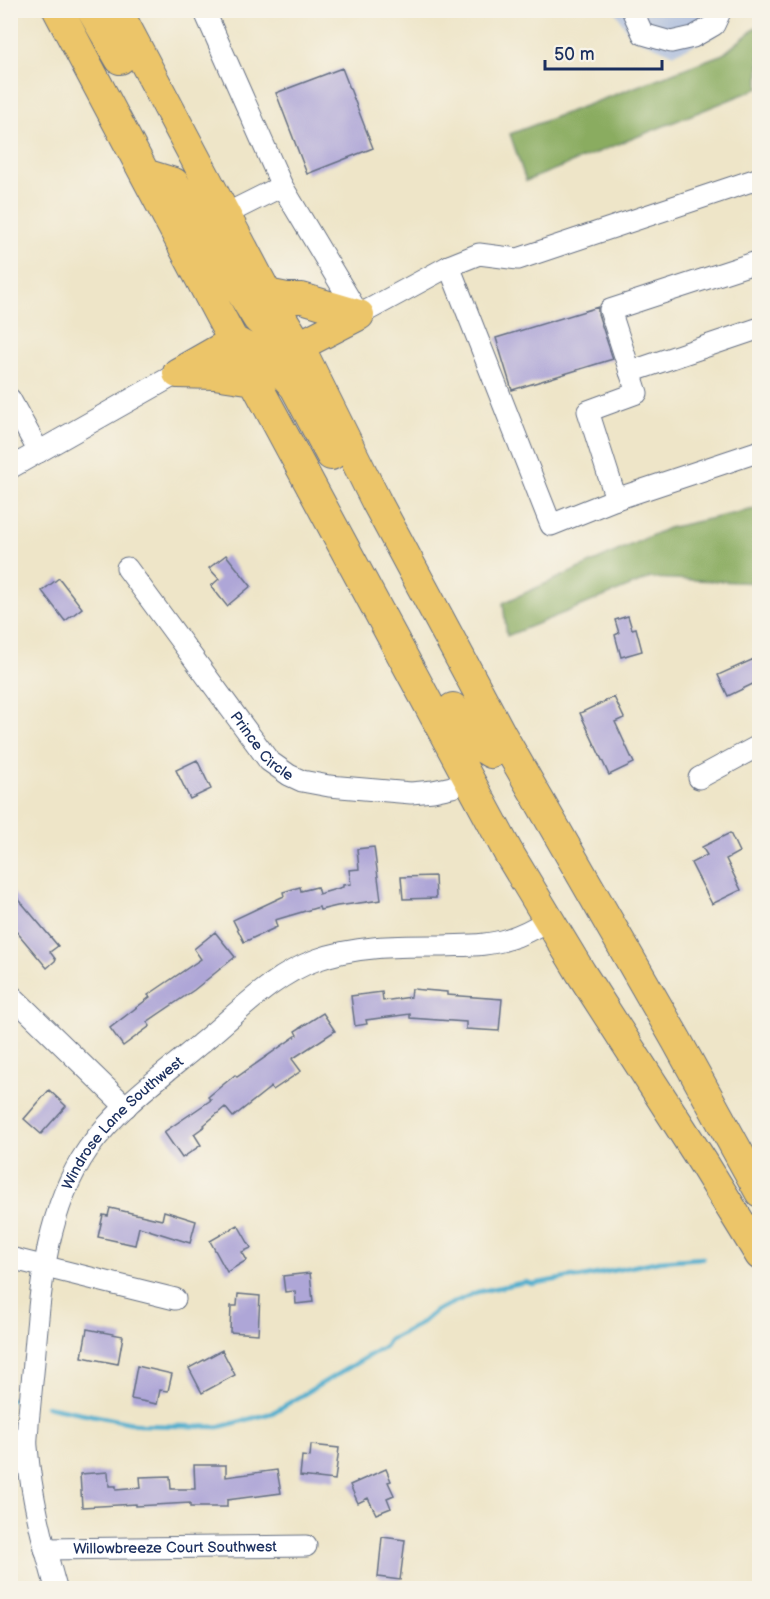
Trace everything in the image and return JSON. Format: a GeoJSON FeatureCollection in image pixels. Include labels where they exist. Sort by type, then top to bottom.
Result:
{"type":"FeatureCollection","features":[{"type":"Feature","properties":{"kind":"highway"},"geometry":{"type":"LineString","coordinates":[[58,10],[468,779],[548,920],[704,1164],[759,1255]]}},
{"type":"Feature","properties":{"kind":"highway"},"geometry":{"type":"LineString","coordinates":[[92,10],[138,91],[160,94]]}},
{"type":"Feature","properties":{"kind":"highway"},"geometry":{"type":"LineString","coordinates":[[117,10],[224,215],[267,294],[299,346],[376,501],[506,745],[671,1031],[759,1192]]}},
{"type":"Feature","properties":{"kind":"highway"},"geometry":{"type":"LineString","coordinates":[[145,174],[174,183],[258,319],[272,331],[299,346]]}},
{"type":"Feature","properties":{"kind":"highway"},"geometry":{"type":"LineString","coordinates":[[267,294],[302,298],[359,315]]}},
{"type":"Feature","properties":{"kind":"highway"},"geometry":{"type":"LineString","coordinates":[[299,346],[359,315]]}},
{"type":"Feature","properties":{"kind":"highway"},"geometry":{"type":"LineString","coordinates":[[178,373],[234,341]]}},
{"type":"Feature","properties":{"kind":"highway"},"geometry":{"type":"LineString","coordinates":[[234,341],[274,363],[295,387],[356,500],[376,501]]}},
{"type":"Feature","properties":{"kind":"highway"},"geometry":{"type":"LineString","coordinates":[[178,373],[214,374],[254,380]]}},
{"type":"Feature","properties":{"kind":"highway"},"geometry":{"type":"LineString","coordinates":[[402,655],[425,657],[471,741],[491,753],[506,745]]}},
{"type":"Feature","properties":{"kind":"street"},"geometry":{"type":"LineString","coordinates":[[204,10],[282,186],[359,315],[449,266],[479,254],[518,259],[759,178]]}},
{"type":"Feature","properties":{"kind":"street"},"geometry":{"type":"LineString","coordinates":[[632,10],[644,34],[671,42],[693,37],[714,25],[721,10]]}},
{"type":"Feature","properties":{"kind":"street"},"geometry":{"type":"LineString","coordinates":[[224,215],[282,186]]}},
{"type":"Feature","properties":{"kind":"street"},"geometry":{"type":"LineString","coordinates":[[616,499],[588,411],[637,393],[610,310],[759,261]]}},
{"type":"Feature","properties":{"kind":"street"},"geometry":{"type":"LineString","coordinates":[[449,266],[550,525],[616,499],[759,451]]}},
{"type":"Feature","properties":{"kind":"street"},"geometry":{"type":"LineString","coordinates":[[630,372],[759,328]]}},
{"type":"Feature","properties":{"kind":"street"},"geometry":{"type":"LineString","coordinates":[[10,468],[178,373]]}},
{"type":"Feature","properties":{"kind":"street"},"geometry":{"type":"LineString","coordinates":[[10,399],[39,452]]}},
{"type":"Feature","properties":{"kind":"street","name":"Prince Circle"},"geometry":{"type":"LineString","coordinates":[[127,568],[269,761],[289,775],[302,781],[329,786],[411,793],[452,787],[468,779]]}},
{"type":"Feature","properties":{"kind":"street"},"geometry":{"type":"LineString","coordinates":[[699,778],[759,745]]}},
{"type":"Feature","properties":{"kind":"street","name":"Windrose Lane Southwest"},"geometry":{"type":"LineString","coordinates":[[56,1588],[32,1490],[26,1444],[39,1311],[52,1225],[63,1193],[87,1151],[105,1127],[143,1091],[258,995],[290,972],[315,960],[345,951],[377,947],[477,945],[507,940],[548,920]]}},
{"type":"Feature","properties":{"kind":"street"},"geometry":{"type":"LineString","coordinates":[[10,994],[126,1107]]}},
{"type":"Feature","properties":{"kind":"street"},"geometry":{"type":"LineString","coordinates":[[10,1258],[175,1299]]}},
{"type":"Feature","properties":{"kind":"street","name":"Willowbreeze Court Southwest"},"geometry":{"type":"LineString","coordinates":[[45,1549],[306,1546]]}},
{"type":"Feature","properties":{"kind":"shaded area"},"geometry":{"type":"Polygon","coordinates":[[[615,11],[734,11],[715,36],[673,54],[630,36],[615,11]]]}},
{"type":"Feature","properties":{"kind":"green space"},"geometry":{"type":"Polygon","coordinates":[[[759,25],[759,88],[526,181],[510,134],[723,54],[759,25]]]}},
{"type":"Feature","properties":{"kind":"green space"},"geometry":{"type":"Polygon","coordinates":[[[759,508],[759,583],[650,578],[507,636],[503,603],[668,528],[759,508]]]}},
{"type":"Feature","properties":{"kind":"building"},"geometry":{"type":"Polygon","coordinates":[[[342,68],[373,148],[307,174],[276,93],[342,68]]]}},
{"type":"Feature","properties":{"kind":"building"},"geometry":{"type":"Polygon","coordinates":[[[598,307],[598,314],[613,359],[512,390],[496,338],[598,307]]]}},
{"type":"Feature","properties":{"kind":"building"},"geometry":{"type":"Polygon","coordinates":[[[226,555],[251,586],[227,606],[211,586],[219,579],[209,568],[226,555]]]}},
{"type":"Feature","properties":{"kind":"building"},"geometry":{"type":"Polygon","coordinates":[[[59,578],[82,608],[65,621],[42,591],[59,578]]]}},
{"type":"Feature","properties":{"kind":"building"},"geometry":{"type":"Polygon","coordinates":[[[628,616],[632,629],[636,628],[642,651],[621,657],[615,635],[619,633],[615,620],[628,616]]]}},
{"type":"Feature","properties":{"kind":"building"},"geometry":{"type":"Polygon","coordinates":[[[754,659],[759,672],[759,681],[728,696],[718,675],[754,659]]]}},
{"type":"Feature","properties":{"kind":"building"},"geometry":{"type":"Polygon","coordinates":[[[614,697],[624,718],[615,722],[634,763],[609,775],[580,713],[614,697]]]}},
{"type":"Feature","properties":{"kind":"building"},"geometry":{"type":"Polygon","coordinates":[[[197,760],[211,789],[190,799],[176,770],[197,760]]]}},
{"type":"Feature","properties":{"kind":"building"},"geometry":{"type":"Polygon","coordinates":[[[730,833],[739,852],[726,859],[741,890],[712,904],[691,863],[707,855],[702,847],[730,833]]]}},
{"type":"Feature","properties":{"kind":"building"},"geometry":{"type":"Polygon","coordinates":[[[374,847],[381,900],[320,910],[319,907],[275,920],[277,927],[244,942],[233,920],[284,896],[283,892],[300,887],[301,891],[317,887],[319,894],[351,884],[349,870],[359,869],[357,849],[374,847]]]}},
{"type":"Feature","properties":{"kind":"building"},"geometry":{"type":"Polygon","coordinates":[[[435,876],[436,898],[403,899],[401,877],[435,876]]]}},
{"type":"Feature","properties":{"kind":"building"},"geometry":{"type":"Polygon","coordinates":[[[10,889],[58,946],[50,952],[56,960],[47,968],[10,924],[10,889]]]}},
{"type":"Feature","properties":{"kind":"building"},"geometry":{"type":"Polygon","coordinates":[[[215,932],[235,957],[194,990],[147,1022],[150,1026],[123,1046],[110,1028],[150,997],[148,995],[201,959],[194,949],[215,932]]]}},
{"type":"Feature","properties":{"kind":"building"},"geometry":{"type":"Polygon","coordinates":[[[412,989],[447,992],[447,995],[502,999],[499,1031],[466,1029],[466,1022],[410,1018],[410,1014],[366,1020],[367,1024],[355,1026],[351,996],[382,992],[383,1001],[411,997],[412,989]]]}},
{"type":"Feature","properties":{"kind":"building"},"geometry":{"type":"Polygon","coordinates":[[[323,1013],[335,1031],[292,1059],[301,1071],[273,1090],[271,1087],[233,1117],[225,1107],[194,1134],[201,1145],[182,1158],[164,1132],[211,1100],[208,1097],[235,1075],[237,1077],[297,1035],[295,1031],[323,1013]]]}},
{"type":"Feature","properties":{"kind":"building"},"geometry":{"type":"Polygon","coordinates":[[[49,1090],[66,1106],[41,1134],[24,1119],[49,1090]]]}},
{"type":"Feature","properties":{"kind":"building"},"geometry":{"type":"Polygon","coordinates":[[[110,1208],[162,1220],[164,1211],[196,1221],[190,1243],[139,1227],[135,1245],[98,1237],[103,1215],[108,1216],[110,1208]]]}},
{"type":"Feature","properties":{"kind":"building"},"geometry":{"type":"Polygon","coordinates":[[[238,1225],[251,1248],[242,1252],[247,1260],[227,1272],[210,1241],[238,1225]]]}},
{"type":"Feature","properties":{"kind":"building"},"geometry":{"type":"Polygon","coordinates":[[[310,1273],[313,1302],[296,1304],[295,1291],[285,1292],[283,1276],[310,1273]]]}},
{"type":"Feature","properties":{"kind":"building"},"geometry":{"type":"Polygon","coordinates":[[[238,1294],[260,1296],[258,1334],[230,1332],[231,1306],[237,1306],[238,1294]]]}},
{"type":"Feature","properties":{"kind":"building"},"geometry":{"type":"Polygon","coordinates":[[[87,1329],[123,1336],[118,1364],[82,1357],[87,1329]]]}},
{"type":"Feature","properties":{"kind":"building"},"geometry":{"type":"Polygon","coordinates":[[[222,1350],[235,1375],[202,1393],[189,1368],[222,1350]]]}},
{"type":"Feature","properties":{"kind":"building"},"geometry":{"type":"Polygon","coordinates":[[[137,1366],[172,1374],[168,1391],[160,1390],[157,1404],[131,1399],[137,1366]]]}},
{"type":"Feature","properties":{"kind":"building"},"geometry":{"type":"Polygon","coordinates":[[[311,1445],[339,1448],[335,1480],[300,1476],[302,1456],[310,1457],[311,1445]]]}},
{"type":"Feature","properties":{"kind":"building"},"geometry":{"type":"Polygon","coordinates":[[[194,1465],[226,1465],[226,1477],[277,1470],[281,1493],[227,1500],[227,1507],[190,1507],[190,1503],[82,1507],[80,1474],[108,1472],[109,1486],[116,1486],[116,1490],[141,1488],[140,1477],[170,1476],[171,1489],[195,1489],[194,1465]]]}},
{"type":"Feature","properties":{"kind":"building"},"geometry":{"type":"Polygon","coordinates":[[[386,1469],[391,1481],[388,1482],[394,1495],[387,1498],[391,1508],[376,1514],[368,1498],[358,1503],[350,1485],[386,1469]]]}},
{"type":"Feature","properties":{"kind":"building"},"geometry":{"type":"Polygon","coordinates":[[[382,1537],[405,1540],[400,1580],[378,1577],[382,1537]]]}},
{"type":"Feature","properties":{"kind":"waterway"},"geometry":{"type":"LineString","coordinates":[[46,1406],[142,1425],[219,1427],[272,1413],[385,1346],[389,1340],[420,1324],[435,1311],[477,1292],[526,1282],[532,1284],[578,1278],[659,1261],[703,1258]]}}]}
